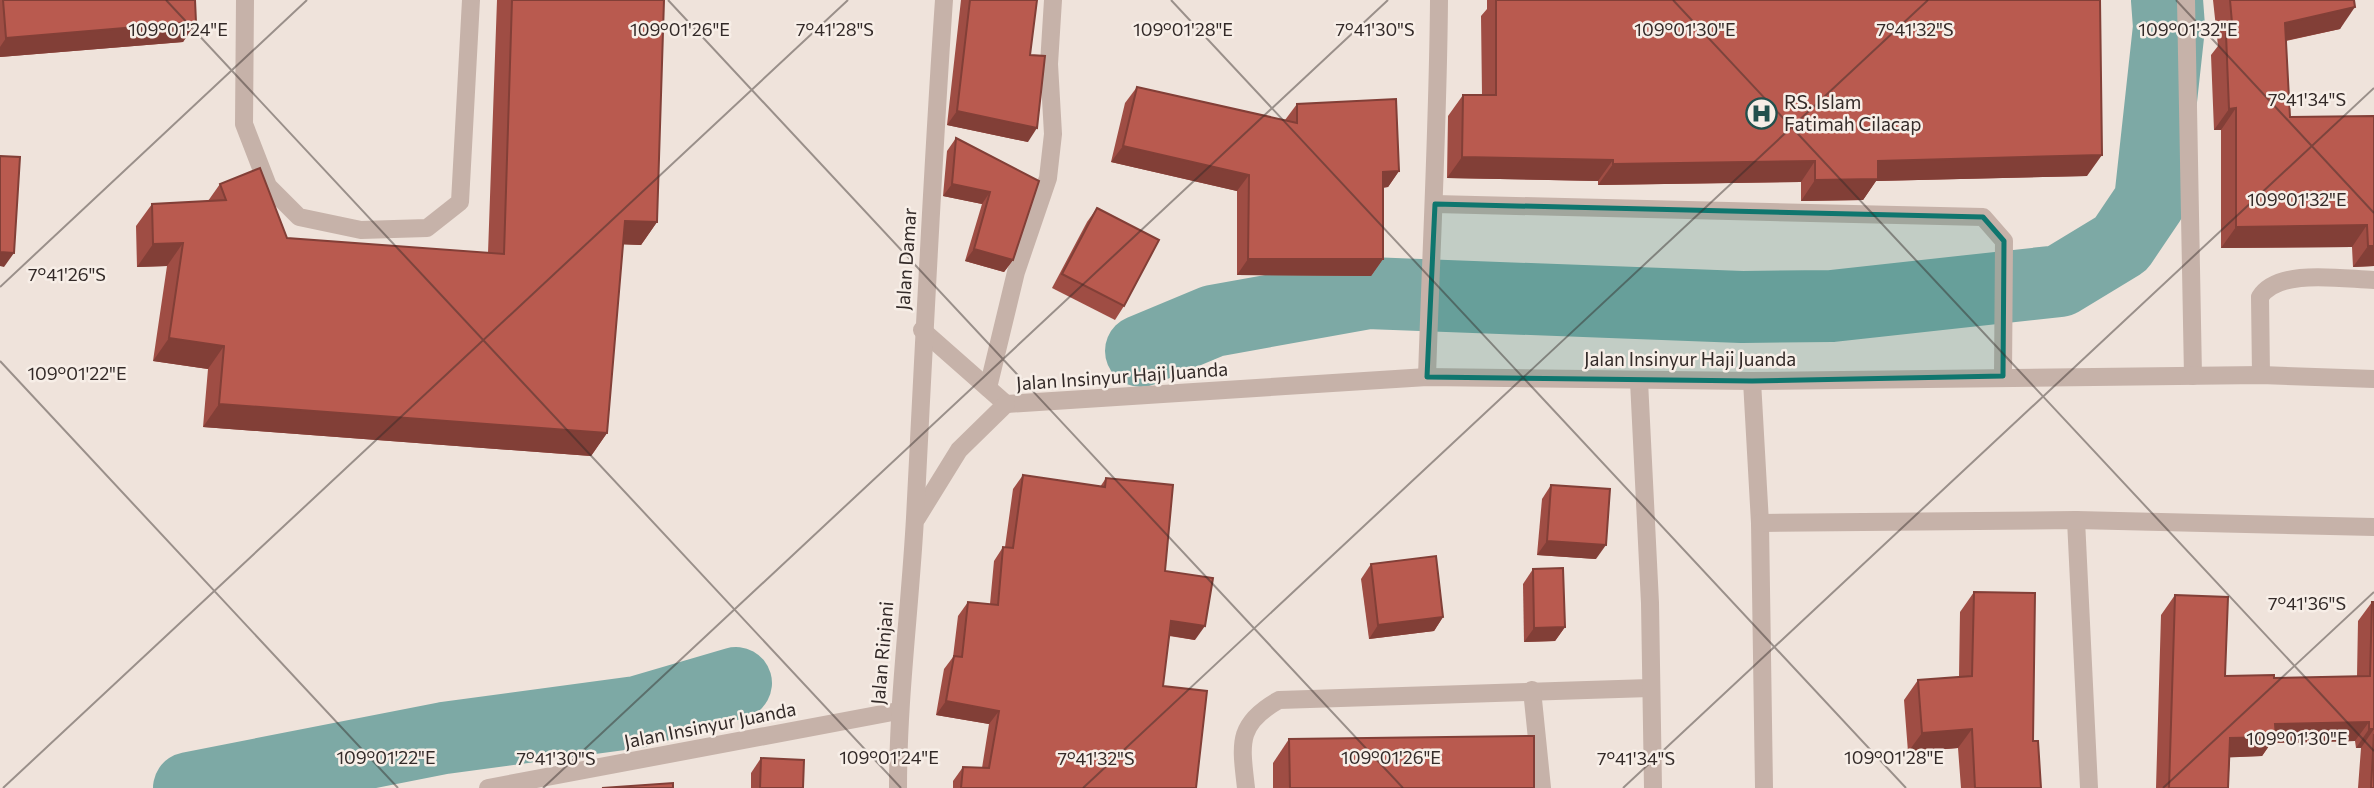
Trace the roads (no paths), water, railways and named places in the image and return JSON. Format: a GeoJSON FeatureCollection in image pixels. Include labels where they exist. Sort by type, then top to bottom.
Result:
{"type":"FeatureCollection","features":[{"type":"Feature","properties":{"kind":"street"},"geometry":{"type":"LineString","coordinates":[[244,0],[244,124],[268,186],[299,217],[361,230],[428,228],[460,202],[471,0]]}},
{"type":"Feature","properties":{"kind":"street","name":"Jalan Damar"},"geometry":{"type":"LineString","coordinates":[[915,521],[922,330],[944,0]]}},
{"type":"Feature","properties":{"kind":"street"},"geometry":{"type":"LineString","coordinates":[[988,388],[1016,272],[1048,178],[1053,134],[1049,64],[1053,0]]}},
{"type":"Feature","properties":{"kind":"street"},"geometry":{"type":"LineString","coordinates":[[1427,377],[1435,204],[1434,136],[1439,0]]}},
{"type":"Feature","properties":{"kind":"street"},"geometry":{"type":"LineString","coordinates":[[2186,0],[2193,376]]}},
{"type":"Feature","properties":{"kind":"street"},"geometry":{"type":"LineString","coordinates":[[1435,204],[1983,217],[2004,241],[2003,376]]}},
{"type":"Feature","properties":{"kind":"street"},"geometry":{"type":"LineString","coordinates":[[2261,375],[2260,297],[2267,286],[2285,278],[2374,280]]}},
{"type":"Feature","properties":{"kind":"street"},"geometry":{"type":"LineString","coordinates":[[915,521],[959,450],[1006,404],[922,330]]}},
{"type":"Feature","properties":{"kind":"street","name":"Jalan Insinyur Haji Juanda"},"geometry":{"type":"LineString","coordinates":[[1006,404],[1427,377],[1752,381],[2261,375],[2374,379]]}},
{"type":"Feature","properties":{"kind":"street"},"geometry":{"type":"LineString","coordinates":[[1639,381],[1650,603],[1653,788]]}},
{"type":"Feature","properties":{"kind":"street"},"geometry":{"type":"LineString","coordinates":[[1752,381],[1760,523],[1764,788]]}},
{"type":"Feature","properties":{"kind":"street"},"geometry":{"type":"LineString","coordinates":[[1760,523],[2076,520],[2374,527]]}},
{"type":"Feature","properties":{"kind":"street"},"geometry":{"type":"LineString","coordinates":[[2076,520],[2089,788]]}},
{"type":"Feature","properties":{"kind":"street","name":"Jalan Rinjani"},"geometry":{"type":"LineString","coordinates":[[898,788],[898,711],[915,521]]}},
{"type":"Feature","properties":{"kind":"street"},"geometry":{"type":"LineString","coordinates":[[1246,788],[1241,749],[1248,727],[1258,712],[1279,700],[1650,688]]}},
{"type":"Feature","properties":{"kind":"street"},"geometry":{"type":"LineString","coordinates":[[1532,690],[1542,788]]}},
{"type":"Feature","properties":{"kind":"street","name":"Jalan Insinyur Juanda"},"geometry":{"type":"LineString","coordinates":[[488,788],[898,711]]}},
{"type":"Feature","properties":{"kind":"waterway"},"geometry":{"type":"LineString","coordinates":[[1141,351],[1213,321],[1368,293],[1742,307],[1832,306],[2060,281],[2121,244],[2150,201],[2169,27],[2167,0]]}},
{"type":"Feature","properties":{"kind":"waterway"},"geometry":{"type":"LineString","coordinates":[[189,788],[444,738],[637,712],[736,683]]}},
{"type":"Feature","properties":{"kind":"place","name":"RS. Islam Fatimah Cilacap"},"geometry":{"type":"Point","coordinates":[1761,113]}}]}
